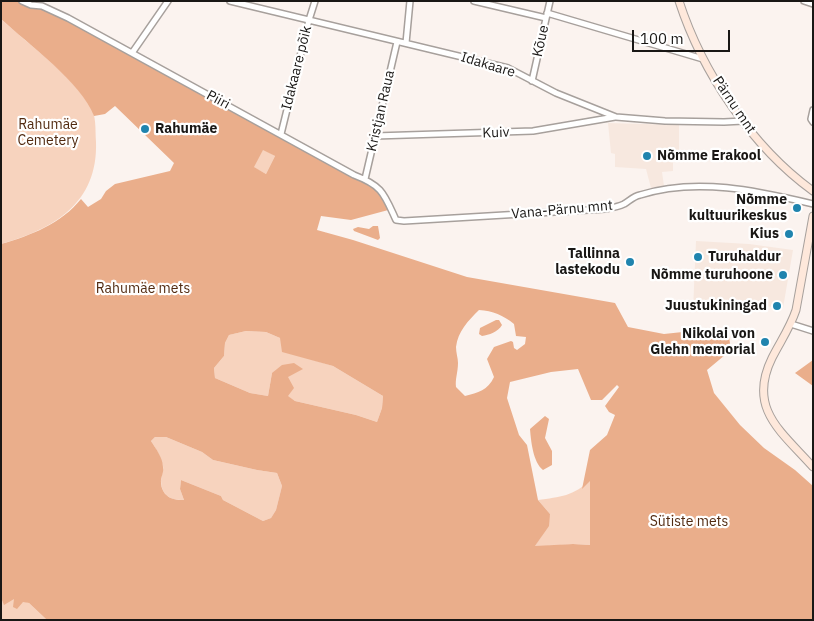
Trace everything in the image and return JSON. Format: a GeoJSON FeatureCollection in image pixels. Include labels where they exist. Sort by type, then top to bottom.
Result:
{"type":"FeatureCollection","features":[{"type":"Feature","properties":{"kind":"main road","name":"Pärnu mnt"},"geometry":{"type":"LineString","coordinates":[[679,1],[690,32],[704,59],[742,120],[769,154],[794,177],[813,191]]}},
{"type":"Feature","properties":{"kind":"main road"},"geometry":{"type":"LineString","coordinates":[[813,216],[796,310],[790,327],[773,355],[763,383],[764,400],[770,417],[813,467]]}},
{"type":"Feature","properties":{"kind":"street","name":"Piiri"},"geometry":{"type":"LineString","coordinates":[[22,1],[31,5],[42,6],[68,18],[354,175],[365,179],[383,192],[396,220]]}},
{"type":"Feature","properties":{"kind":"street"},"geometry":{"type":"LineString","coordinates":[[132,53],[168,1]]}},
{"type":"Feature","properties":{"kind":"street","name":"Idakaare"},"geometry":{"type":"LineString","coordinates":[[230,1],[508,68],[556,93],[616,117],[665,121],[724,122],[742,120]]}},
{"type":"Feature","properties":{"kind":"street","name":"Idakaare põik"},"geometry":{"type":"LineString","coordinates":[[281,134],[315,1]]}},
{"type":"Feature","properties":{"kind":"street"},"geometry":{"type":"LineString","coordinates":[[406,43],[410,1]]}},
{"type":"Feature","properties":{"kind":"street"},"geometry":{"type":"LineString","coordinates":[[474,1],[547,16],[704,59]]}},
{"type":"Feature","properties":{"kind":"street","name":"Kõue"},"geometry":{"type":"LineString","coordinates":[[532,81],[550,1]]}},
{"type":"Feature","properties":{"kind":"street"},"geometry":{"type":"LineString","coordinates":[[804,1],[813,4]]}},
{"type":"Feature","properties":{"kind":"street","name":"Kristjan Raua"},"geometry":{"type":"LineString","coordinates":[[365,179],[398,42]]}},
{"type":"Feature","properties":{"kind":"street"},"geometry":{"type":"LineString","coordinates":[[812,120],[813,110]]}},
{"type":"Feature","properties":{"kind":"street","name":"Kuiv"},"geometry":{"type":"LineString","coordinates":[[376,136],[533,131],[616,117]]}},
{"type":"Feature","properties":{"kind":"street","name":"Vana-Pärnu mnt"},"geometry":{"type":"LineString","coordinates":[[396,220],[605,209],[622,205],[639,195],[702,186],[728,188],[813,204]]}},
{"type":"Feature","properties":{"kind":"street"},"geometry":{"type":"LineString","coordinates":[[790,327],[813,331]]}},
{"type":"Feature","properties":{"kind":"shaded area","name":"Nõmme Erakool"},"geometry":{"type":"Polygon","coordinates":[[[608,123],[679,125],[679,156],[673,161],[673,171],[662,172],[664,186],[651,188],[646,169],[615,167],[615,154],[611,153],[608,123]]]}},
{"type":"Feature","properties":{"kind":"shaded area"},"geometry":{"type":"Polygon","coordinates":[[[696,241],[749,244],[793,250],[783,308],[704,300],[703,311],[693,310],[696,241]]]}},
{"type":"Feature","properties":{"kind":"green space"},"geometry":{"type":"Polygon","coordinates":[[[1,1],[36,5],[68,18],[383,192],[392,209],[351,220],[321,216],[317,230],[467,277],[615,303],[628,327],[664,334],[692,331],[729,337],[731,350],[707,370],[714,393],[740,425],[764,448],[795,470],[813,486],[813,620],[47,620],[29,603],[23,602],[17,609],[13,607],[14,599],[4,605],[1,598],[1,244],[45,228],[65,215],[81,199],[88,207],[101,199],[106,191],[115,184],[170,171],[174,163],[115,106],[105,114],[94,116],[88,103],[66,77],[1,19],[1,1]],[[263,150],[254,167],[266,174],[275,156],[263,150]],[[479,310],[461,331],[456,347],[458,363],[456,387],[465,396],[482,390],[492,381],[494,377],[487,359],[494,347],[511,341],[517,350],[525,344],[526,337],[516,336],[514,324],[506,318],[489,311],[479,310]],[[246,331],[229,335],[225,343],[224,356],[214,368],[215,378],[250,393],[268,396],[272,373],[282,365],[294,363],[303,369],[288,377],[294,388],[288,396],[295,401],[356,415],[377,422],[382,408],[383,396],[333,366],[282,352],[280,338],[266,332],[246,331]],[[578,369],[551,372],[510,382],[507,398],[519,435],[527,445],[538,500],[550,514],[549,526],[535,546],[590,545],[590,481],[582,489],[590,450],[607,435],[615,415],[609,412],[605,406],[619,387],[617,385],[602,400],[591,400],[578,369]],[[155,437],[151,441],[163,464],[162,489],[170,498],[184,500],[180,489],[181,480],[221,496],[223,500],[263,521],[271,518],[276,510],[282,486],[277,473],[213,460],[202,452],[166,437],[155,437]]]}},
{"type":"Feature","properties":{"kind":"green space","name":"Rahumäe Cemetery"},"geometry":{"type":"Polygon","coordinates":[[[1,19],[60,70],[81,93],[92,108],[96,142],[95,163],[89,182],[81,197],[69,210],[55,221],[38,230],[1,244],[1,19]]]}},
{"type":"Feature","properties":{"kind":"green space"},"geometry":{"type":"Polygon","coordinates":[[[263,149],[275,156],[266,174],[253,167],[263,149]]]}},
{"type":"Feature","properties":{"kind":"green space"},"geometry":{"type":"Polygon","coordinates":[[[373,226],[378,226],[380,238],[378,240],[353,229],[358,227],[369,229],[373,226]]]}},
{"type":"Feature","properties":{"kind":"green space"},"geometry":{"type":"Polygon","coordinates":[[[499,320],[502,325],[498,330],[485,336],[479,334],[480,328],[499,320]]]}},
{"type":"Feature","properties":{"kind":"green space"},"geometry":{"type":"Polygon","coordinates":[[[246,331],[266,332],[280,338],[310,359],[333,366],[383,396],[382,408],[377,422],[356,415],[295,401],[287,396],[272,373],[268,396],[250,393],[215,378],[214,368],[224,356],[225,343],[229,335],[246,331]]]}},
{"type":"Feature","properties":{"kind":"green space"},"geometry":{"type":"Polygon","coordinates":[[[813,360],[813,386],[795,373],[813,360]]]}},
{"type":"Feature","properties":{"kind":"green space"},"geometry":{"type":"Polygon","coordinates":[[[545,416],[549,419],[545,438],[552,451],[552,465],[543,470],[535,457],[530,429],[545,416]]]}},
{"type":"Feature","properties":{"kind":"green space"},"geometry":{"type":"Polygon","coordinates":[[[155,437],[166,437],[202,452],[213,460],[277,473],[282,486],[276,510],[271,518],[263,521],[223,500],[221,496],[181,480],[180,489],[184,500],[168,496],[161,486],[162,463],[151,441],[155,437]]]}},
{"type":"Feature","properties":{"kind":"green space"},"geometry":{"type":"Polygon","coordinates":[[[590,480],[590,545],[573,544],[534,547],[541,537],[550,514],[538,500],[572,493],[590,480]]]}},
{"type":"Feature","properties":{"kind":"green space"},"geometry":{"type":"Polygon","coordinates":[[[1,598],[4,604],[14,598],[29,603],[47,620],[1,620],[1,598]]]}},
{"type":"Feature","properties":{"kind":"place","name":"Rahumäe"},"geometry":{"type":"Point","coordinates":[145,129]}},
{"type":"Feature","properties":{"kind":"place","name":"Nõmme Erakool"},"geometry":{"type":"Point","coordinates":[647,156]}},
{"type":"Feature","properties":{"kind":"place","name":"Nõmme kultuurikeskus"},"geometry":{"type":"Point","coordinates":[797,208]}},
{"type":"Feature","properties":{"kind":"place","name":"Kius"},"geometry":{"type":"Point","coordinates":[789,234]}},
{"type":"Feature","properties":{"kind":"place","name":"Turuhaldur"},"geometry":{"type":"Point","coordinates":[698,257]}},
{"type":"Feature","properties":{"kind":"place","name":"Tallinna lastekodu"},"geometry":{"type":"Point","coordinates":[630,262]}},
{"type":"Feature","properties":{"kind":"place","name":"Nõmme turuhoone"},"geometry":{"type":"Point","coordinates":[783,275]}},
{"type":"Feature","properties":{"kind":"place","name":"Juustukiningad"},"geometry":{"type":"Point","coordinates":[777,306]}},
{"type":"Feature","properties":{"kind":"place","name":"Nikolai von Glehn memorial"},"geometry":{"type":"Point","coordinates":[765,342]}},
{"type":"Feature","properties":{"kind":"park label","name":"Rahumäe mets"},"geometry":{"type":"Point","coordinates":[143,289]}},
{"type":"Feature","properties":{"kind":"park label","name":"Sütiste mets"},"geometry":{"type":"Point","coordinates":[689,522]}}]}
